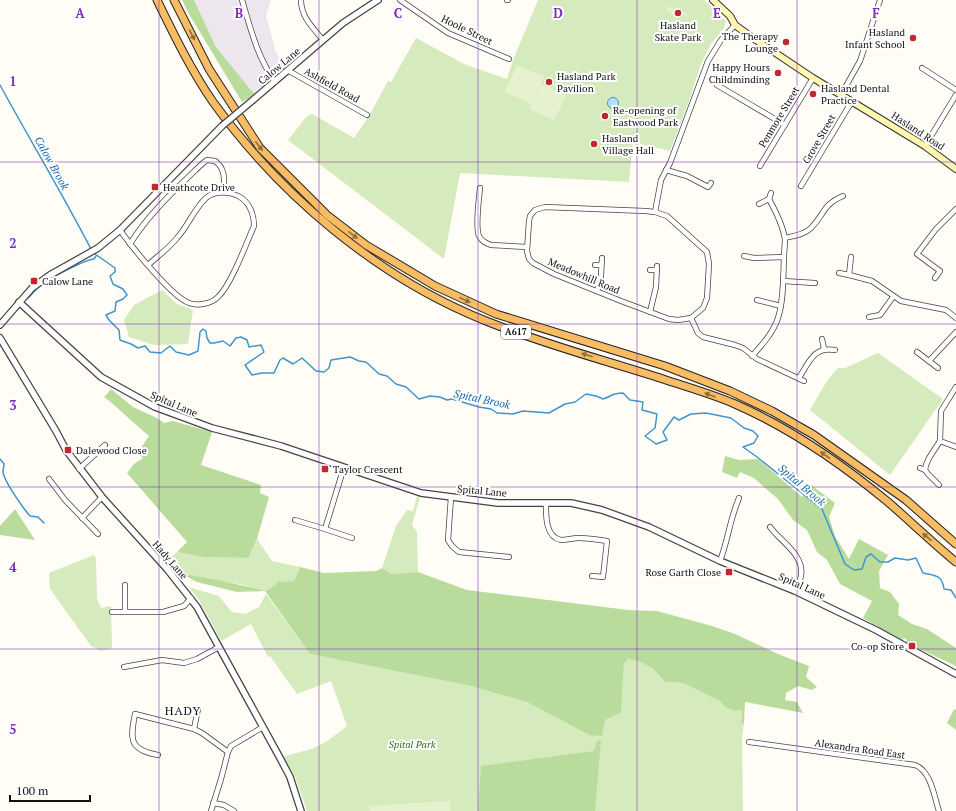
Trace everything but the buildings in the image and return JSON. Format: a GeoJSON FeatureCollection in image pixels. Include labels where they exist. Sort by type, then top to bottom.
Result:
{"type":"FeatureCollection","features":[{"type":"Feature","properties":{"kind":"highway","name":"A617"},"geometry":{"type":"LineString","coordinates":[[158,0],[180,46],[199,80],[251,150],[288,189],[353,245],[429,295],[484,320],[523,335],[698,390],[735,404],[768,421],[795,436],[849,472],[886,501],[956,562]]}},
{"type":"Feature","properties":{"kind":"highway","name":"A617"},"geometry":{"type":"LineString","coordinates":[[174,0],[209,69],[260,148],[328,215],[366,245],[435,286],[496,314],[665,366],[730,391],[772,412],[814,435],[906,500],[956,544]]}},
{"type":"Feature","properties":{"kind":"main road","name":"Hasland Road"},"geometry":{"type":"LineString","coordinates":[[713,0],[730,16],[735,24],[750,36],[813,78],[925,146],[956,169]]}},
{"type":"Feature","properties":{"kind":"street"},"geometry":{"type":"LineString","coordinates":[[242,0],[261,60],[275,82]]}},
{"type":"Feature","properties":{"kind":"street"},"geometry":{"type":"LineString","coordinates":[[302,0],[302,11],[309,23],[323,40]]}},
{"type":"Feature","properties":{"kind":"street","name":"Calow Lane"},"geometry":{"type":"LineString","coordinates":[[0,325],[32,288],[50,275],[98,248],[120,230],[222,126],[289,71],[343,23],[378,0]]}},
{"type":"Feature","properties":{"kind":"street","name":"Hoole Street"},"geometry":{"type":"LineString","coordinates":[[400,0],[448,33],[509,59]]}},
{"type":"Feature","properties":{"kind":"street"},"geometry":{"type":"LineString","coordinates":[[841,95],[860,61],[880,0]]}},
{"type":"Feature","properties":{"kind":"street"},"geometry":{"type":"LineString","coordinates":[[655,212],[660,180],[674,153],[708,61],[721,40],[735,24]]}},
{"type":"Feature","properties":{"kind":"street"},"geometry":{"type":"LineString","coordinates":[[922,68],[956,90]]}},
{"type":"Feature","properties":{"kind":"street","name":"Ashfield Road"},"geometry":{"type":"LineString","coordinates":[[289,71],[367,114]]}},
{"type":"Feature","properties":{"kind":"street","name":"Penmore Street"},"geometry":{"type":"LineString","coordinates":[[760,166],[813,78]]}},
{"type":"Feature","properties":{"kind":"street"},"geometry":{"type":"LineString","coordinates":[[717,85],[785,125]]}},
{"type":"Feature","properties":{"kind":"street"},"geometry":{"type":"LineString","coordinates":[[925,146],[956,95]]}},
{"type":"Feature","properties":{"kind":"street","name":"Grove Street"},"geometry":{"type":"LineString","coordinates":[[801,186],[852,101]]}},
{"type":"Feature","properties":{"kind":"street"},"geometry":{"type":"LineString","coordinates":[[130,244],[140,227],[177,188],[207,160],[215,161],[222,167],[224,173],[224,192]]}},
{"type":"Feature","properties":{"kind":"street"},"geometry":{"type":"LineString","coordinates":[[666,170],[695,179],[709,187]]}},
{"type":"Feature","properties":{"kind":"street"},"geometry":{"type":"LineString","coordinates":[[480,188],[479,237],[486,243],[495,245],[527,247]]}},
{"type":"Feature","properties":{"kind":"street"},"geometry":{"type":"LineString","coordinates":[[120,230],[148,265],[178,297],[189,303],[199,304],[209,302],[219,296],[232,275],[254,226],[252,212],[245,200],[235,194],[224,192],[207,197],[177,239],[148,265]]}},
{"type":"Feature","properties":{"kind":"street"},"geometry":{"type":"LineString","coordinates":[[752,356],[762,345],[772,330],[778,319],[781,306],[784,238],[769,199],[771,192]]}},
{"type":"Feature","properties":{"kind":"street"},"geometry":{"type":"LineString","coordinates":[[784,238],[799,235],[811,229],[827,206],[839,201],[844,196]]}},
{"type":"Feature","properties":{"kind":"street"},"geometry":{"type":"LineString","coordinates":[[480,198],[485,198]]}},
{"type":"Feature","properties":{"kind":"street"},"geometry":{"type":"LineString","coordinates":[[759,204],[769,199]]}},
{"type":"Feature","properties":{"kind":"street","name":"Meadowhill Road"},"geometry":{"type":"LineString","coordinates":[[561,207],[655,212],[667,216],[707,252],[709,264],[707,298],[703,308],[691,318],[678,320],[669,319],[554,274],[532,263],[529,259],[527,247],[530,216],[539,208],[561,207]]}},
{"type":"Feature","properties":{"kind":"street"},"geometry":{"type":"LineString","coordinates":[[913,258],[956,209]]}},
{"type":"Feature","properties":{"kind":"street"},"geometry":{"type":"LineString","coordinates":[[917,254],[940,271],[935,278]]}},
{"type":"Feature","properties":{"kind":"street"},"geometry":{"type":"LineString","coordinates":[[744,256],[754,258],[784,257]]}},
{"type":"Feature","properties":{"kind":"street"},"geometry":{"type":"LineString","coordinates":[[849,275],[851,257]]}},
{"type":"Feature","properties":{"kind":"street"},"geometry":{"type":"LineString","coordinates":[[597,291],[600,284],[602,258]]}},
{"type":"Feature","properties":{"kind":"street"},"geometry":{"type":"LineString","coordinates":[[595,265],[601,265]]}},
{"type":"Feature","properties":{"kind":"street"},"geometry":{"type":"LineString","coordinates":[[650,270],[657,268],[655,292],[650,312]]}},
{"type":"Feature","properties":{"kind":"street"},"geometry":{"type":"LineString","coordinates":[[839,273],[872,281],[900,301],[946,310],[956,318]]}},
{"type":"Feature","properties":{"kind":"street"},"geometry":{"type":"LineString","coordinates":[[783,281],[814,283]]}},
{"type":"Feature","properties":{"kind":"street"},"geometry":{"type":"LineString","coordinates":[[869,317],[880,315],[893,297]]}},
{"type":"Feature","properties":{"kind":"street"},"geometry":{"type":"LineString","coordinates":[[757,300],[781,306]]}},
{"type":"Feature","properties":{"kind":"street","name":"Spital Lane"},"geometry":{"type":"LineString","coordinates":[[19,302],[101,376],[155,407],[212,428],[281,446],[418,492],[451,498],[498,503],[571,503],[602,510],[648,527],[720,561],[795,591],[876,630],[956,674]]}},
{"type":"Feature","properties":{"kind":"street"},"geometry":{"type":"LineString","coordinates":[[691,318],[698,333],[703,337],[743,348],[752,356],[804,381]]}},
{"type":"Feature","properties":{"kind":"street"},"geometry":{"type":"LineString","coordinates":[[929,361],[956,332]]}},
{"type":"Feature","properties":{"kind":"street","name":"Hady Lane"},"geometry":{"type":"LineString","coordinates":[[0,338],[66,450],[79,468],[102,497],[191,598],[290,777],[301,811]]}},
{"type":"Feature","properties":{"kind":"street"},"geometry":{"type":"LineString","coordinates":[[822,340],[824,349]]}},
{"type":"Feature","properties":{"kind":"street"},"geometry":{"type":"LineString","coordinates":[[799,378],[810,359],[817,352],[824,349],[835,350]]}},
{"type":"Feature","properties":{"kind":"street"},"geometry":{"type":"LineString","coordinates":[[917,352],[938,368]]}},
{"type":"Feature","properties":{"kind":"street"},"geometry":{"type":"LineString","coordinates":[[925,470],[929,458],[940,441],[941,411],[956,387]]}},
{"type":"Feature","properties":{"kind":"street"},"geometry":{"type":"LineString","coordinates":[[940,441],[956,447]]}},
{"type":"Feature","properties":{"kind":"street"},"geometry":{"type":"LineString","coordinates":[[79,468],[105,445]]}},
{"type":"Feature","properties":{"kind":"street"},"geometry":{"type":"LineString","coordinates":[[325,529],[344,467]]}},
{"type":"Feature","properties":{"kind":"street"},"geometry":{"type":"LineString","coordinates":[[920,468],[925,470],[939,485]]}},
{"type":"Feature","properties":{"kind":"street"},"geometry":{"type":"LineString","coordinates":[[48,479],[65,500],[98,534]]}},
{"type":"Feature","properties":{"kind":"street"},"geometry":{"type":"LineString","coordinates":[[82,518],[102,497]]}},
{"type":"Feature","properties":{"kind":"street"},"geometry":{"type":"LineString","coordinates":[[451,498],[448,540],[452,546],[459,552],[509,557]]}},
{"type":"Feature","properties":{"kind":"street"},"geometry":{"type":"LineString","coordinates":[[720,561],[727,541],[731,518],[739,498]]}},
{"type":"Feature","properties":{"kind":"street"},"geometry":{"type":"LineString","coordinates":[[546,503],[548,526],[552,535],[558,539],[565,540],[578,538],[607,542],[603,577],[592,576]]}},
{"type":"Feature","properties":{"kind":"street"},"geometry":{"type":"LineString","coordinates":[[295,520],[352,538]]}},
{"type":"Feature","properties":{"kind":"street"},"geometry":{"type":"LineString","coordinates":[[770,527],[797,557],[801,575],[795,591]]}},
{"type":"Feature","properties":{"kind":"street"},"geometry":{"type":"LineString","coordinates":[[125,585],[125,612]]}},
{"type":"Feature","properties":{"kind":"street"},"geometry":{"type":"LineString","coordinates":[[112,612],[163,612],[184,606],[191,598]]}},
{"type":"Feature","properties":{"kind":"street"},"geometry":{"type":"LineString","coordinates":[[124,667],[162,660],[184,663],[197,659],[219,647]]}},
{"type":"Feature","properties":{"kind":"street"},"geometry":{"type":"LineString","coordinates":[[194,729],[198,710]]}},
{"type":"Feature","properties":{"kind":"street"},"geometry":{"type":"LineString","coordinates":[[158,755],[147,753],[134,744],[132,738],[135,714],[194,729],[228,752]]}},
{"type":"Feature","properties":{"kind":"street"},"geometry":{"type":"LineString","coordinates":[[210,811],[214,803],[231,746],[263,727]]}},
{"type":"Feature","properties":{"kind":"street","name":"Alexandra Road East"},"geometry":{"type":"LineString","coordinates":[[749,742],[920,767],[927,776],[939,811]]}},
{"type":"Feature","properties":{"kind":"street"},"geometry":{"type":"LineString","coordinates":[[214,803],[224,805],[234,811]]}},
{"type":"Feature","properties":{"kind":"shaded area"},"geometry":{"type":"Polygon","coordinates":[[[194,0],[271,0],[266,16],[276,52],[285,67],[255,95],[216,47],[194,0]]]}},
{"type":"Feature","properties":{"kind":"green space"},"geometry":{"type":"Polygon","coordinates":[[[182,0],[194,0],[216,47],[255,95],[242,102],[182,0]]]}},
{"type":"Feature","properties":{"kind":"green space"},"geometry":{"type":"Polygon","coordinates":[[[538,0],[704,0],[726,21],[724,28],[711,44],[701,64],[670,151],[633,142],[629,182],[460,173],[444,259],[288,140],[307,116],[312,114],[354,138],[369,116],[388,81],[391,82],[416,38],[464,64],[507,79],[513,60],[538,0]]]}},
{"type":"Feature","properties":{"kind":"green space","name":"Hasland Skate Park"},"geometry":{"type":"Polygon","coordinates":[[[667,7],[687,13],[686,16],[684,15],[677,18],[669,11],[666,11],[667,7]]]}},
{"type":"Feature","properties":{"kind":"green space"},"geometry":{"type":"Polygon","coordinates":[[[517,65],[544,77],[531,104],[505,92],[517,65]]]}},
{"type":"Feature","properties":{"kind":"green space"},"geometry":{"type":"Polygon","coordinates":[[[541,84],[566,96],[554,120],[529,109],[541,84]]]}},
{"type":"Feature","properties":{"kind":"green space"},"geometry":{"type":"Polygon","coordinates":[[[162,290],[177,304],[193,310],[188,344],[154,345],[129,337],[124,320],[134,305],[162,290]]]}},
{"type":"Feature","properties":{"kind":"green space"},"geometry":{"type":"Polygon","coordinates":[[[878,353],[943,399],[890,475],[810,410],[827,381],[838,368],[845,368],[878,353]]]}},
{"type":"Feature","properties":{"kind":"green space"},"geometry":{"type":"Polygon","coordinates":[[[111,389],[133,407],[157,418],[164,423],[173,421],[212,432],[201,465],[261,485],[260,493],[269,497],[257,539],[248,558],[203,557],[177,552],[187,542],[127,473],[134,464],[143,458],[138,452],[149,436],[104,397],[111,389]]]}},
{"type":"Feature","properties":{"kind":"green space"},"geometry":{"type":"Polygon","coordinates":[[[725,456],[739,460],[758,459],[802,497],[811,485],[835,503],[829,517],[835,536],[849,559],[859,539],[888,555],[879,571],[880,588],[890,592],[899,604],[898,615],[912,624],[927,629],[956,648],[956,666],[907,643],[907,640],[904,638],[902,640],[863,618],[872,601],[840,584],[827,560],[817,552],[807,530],[793,520],[778,499],[754,478],[740,472],[737,478],[722,472],[725,456]]]}},
{"type":"Feature","properties":{"kind":"green space"},"geometry":{"type":"Polygon","coordinates":[[[417,496],[420,497],[412,525],[417,532],[418,572],[391,574],[382,568],[396,526],[407,510],[413,511],[417,496]]]}},
{"type":"Feature","properties":{"kind":"green space"},"geometry":{"type":"Polygon","coordinates":[[[15,509],[35,540],[0,535],[0,526],[15,509]]]}},
{"type":"Feature","properties":{"kind":"green space"},"geometry":{"type":"Polygon","coordinates":[[[257,539],[272,561],[300,567],[294,581],[277,582],[276,585],[265,591],[240,584],[212,580],[176,572],[167,561],[177,552],[203,557],[247,558],[257,539]]]}},
{"type":"Feature","properties":{"kind":"green space"},"geometry":{"type":"Polygon","coordinates":[[[94,555],[96,559],[97,599],[101,608],[111,606],[112,648],[101,651],[91,646],[50,589],[49,573],[94,555]]]}},
{"type":"Feature","properties":{"kind":"green space"},"geometry":{"type":"Polygon","coordinates":[[[300,567],[324,573],[376,571],[382,568],[391,574],[418,572],[467,590],[628,610],[657,611],[735,634],[778,654],[809,666],[806,677],[817,687],[812,690],[798,686],[786,693],[785,700],[797,702],[803,713],[745,702],[744,723],[741,723],[742,710],[734,711],[725,707],[720,701],[683,683],[665,682],[652,668],[638,661],[628,659],[624,664],[621,713],[605,720],[602,736],[589,735],[527,702],[471,686],[310,654],[265,591],[276,585],[277,582],[294,581],[300,567]]]}},
{"type":"Feature","properties":{"kind":"green space"},"geometry":{"type":"Polygon","coordinates":[[[180,573],[233,583],[265,591],[237,592],[197,582],[180,573]]]}},
{"type":"Feature","properties":{"kind":"green space","name":"Spital Park"},"geometry":{"type":"Polygon","coordinates":[[[189,587],[219,596],[232,612],[245,614],[259,607],[266,594],[310,654],[471,686],[527,702],[589,735],[605,720],[621,713],[624,664],[628,659],[638,661],[652,668],[665,682],[683,683],[720,701],[725,707],[734,711],[742,710],[741,722],[744,723],[742,738],[743,811],[307,811],[296,779],[283,757],[319,746],[347,726],[331,681],[297,694],[270,656],[268,657],[251,624],[221,641],[199,600],[189,587]]]}},
{"type":"Feature","properties":{"kind":"green space"},"geometry":{"type":"Polygon","coordinates":[[[954,709],[956,710],[956,730],[947,723],[954,709]]]}},
{"type":"Feature","properties":{"kind":"green space"},"geometry":{"type":"Polygon","coordinates":[[[601,740],[595,811],[478,811],[481,766],[594,751],[597,741],[601,740]]]}},
{"type":"Feature","properties":{"kind":"green space"},"geometry":{"type":"Polygon","coordinates":[[[450,801],[450,811],[370,811],[369,806],[450,801]]]}},
{"type":"Feature","properties":{"kind":"water"},"geometry":{"type":"Polygon","coordinates":[[[613,97],[617,99],[619,103],[617,107],[613,109],[609,107],[607,103],[609,99],[613,97]]]}},
{"type":"Feature","properties":{"kind":"waterway","name":"Calow Brook"},"geometry":{"type":"LineString","coordinates":[[0,85],[91,249]]}},
{"type":"Feature","properties":{"kind":"waterway","name":"Spital Brook"},"geometry":{"type":"LineString","coordinates":[[95,254],[115,268],[115,272],[110,276],[113,284],[123,289],[127,295],[123,299],[116,302],[115,311],[106,315],[119,330],[120,340],[138,348],[145,346],[150,352],[161,353],[170,346],[176,352],[189,355],[198,351],[200,332],[203,329],[206,331],[207,338],[210,343],[223,341],[230,346],[236,338],[241,337],[247,340],[249,347],[261,345],[264,352],[245,365],[252,375],[274,373],[280,360],[283,358],[293,364],[302,358],[316,371],[324,372],[329,368],[331,360],[350,357],[366,362],[379,374],[387,376],[396,384],[406,387],[419,399],[430,396],[440,397],[447,400],[452,399],[491,409],[497,413],[513,414],[523,411],[549,413],[565,404],[575,402],[586,394],[603,399],[614,394],[623,393],[630,400],[643,402],[642,410],[657,414],[655,428],[645,436],[656,444],[667,440],[663,432],[674,417],[679,420],[691,414],[706,413],[731,418],[744,428],[753,431],[758,436],[754,443],[743,447],[822,509],[845,564],[854,570],[862,569],[866,557],[871,554],[880,562],[888,562],[895,558],[908,560],[916,558],[923,573],[938,577],[942,581],[944,589],[951,590],[956,598]]}},
{"type":"Feature","properties":{"kind":"waterway"},"geometry":{"type":"LineString","coordinates":[[28,298],[46,281],[94,259],[96,256]]}},
{"type":"Feature","properties":{"kind":"waterway"},"geometry":{"type":"LineString","coordinates":[[0,459],[4,464],[3,471],[6,481],[18,501],[30,516],[38,517],[44,523]]}},
{"type":"Feature","properties":{"kind":"place","name":"Hasland Skate Park"},"geometry":{"type":"Point","coordinates":[678,13]}},
{"type":"Feature","properties":{"kind":"place","name":"Hasland Infant School"},"geometry":{"type":"Point","coordinates":[913,38]}},
{"type":"Feature","properties":{"kind":"place","name":"The Therapy Lounge"},"geometry":{"type":"Point","coordinates":[786,42]}},
{"type":"Feature","properties":{"kind":"place","name":"Happy Hours Childminding"},"geometry":{"type":"Point","coordinates":[778,73]}},
{"type":"Feature","properties":{"kind":"place","name":"Hasland Park Pavilion"},"geometry":{"type":"Point","coordinates":[549,82]}},
{"type":"Feature","properties":{"kind":"place","name":"Hasland Dental Practice"},"geometry":{"type":"Point","coordinates":[813,94]}},
{"type":"Feature","properties":{"kind":"place","name":"Re-opening of Eastwood Park"},"geometry":{"type":"Point","coordinates":[605,116]}},
{"type":"Feature","properties":{"kind":"place","name":"Hasland Village Hall"},"geometry":{"type":"Point","coordinates":[594,144]}},
{"type":"Feature","properties":{"kind":"place","name":"Heathcote Drive"},"geometry":{"type":"Point","coordinates":[155,187]}},
{"type":"Feature","properties":{"kind":"place","name":"Calow Lane"},"geometry":{"type":"Point","coordinates":[34,281]}},
{"type":"Feature","properties":{"kind":"place","name":"Dalewood Close"},"geometry":{"type":"Point","coordinates":[68,450]}},
{"type":"Feature","properties":{"kind":"place","name":"Taylor Crescent"},"geometry":{"type":"Point","coordinates":[325,469]}},
{"type":"Feature","properties":{"kind":"place","name":"Rose Garth Close"},"geometry":{"type":"Point","coordinates":[729,572]}},
{"type":"Feature","properties":{"kind":"place","name":"Co-op Store"},"geometry":{"type":"Point","coordinates":[912,646]}},
{"type":"Feature","properties":{"kind":"district","name":"HADY"},"geometry":{"type":"Point","coordinates":[183,710]}}]}
